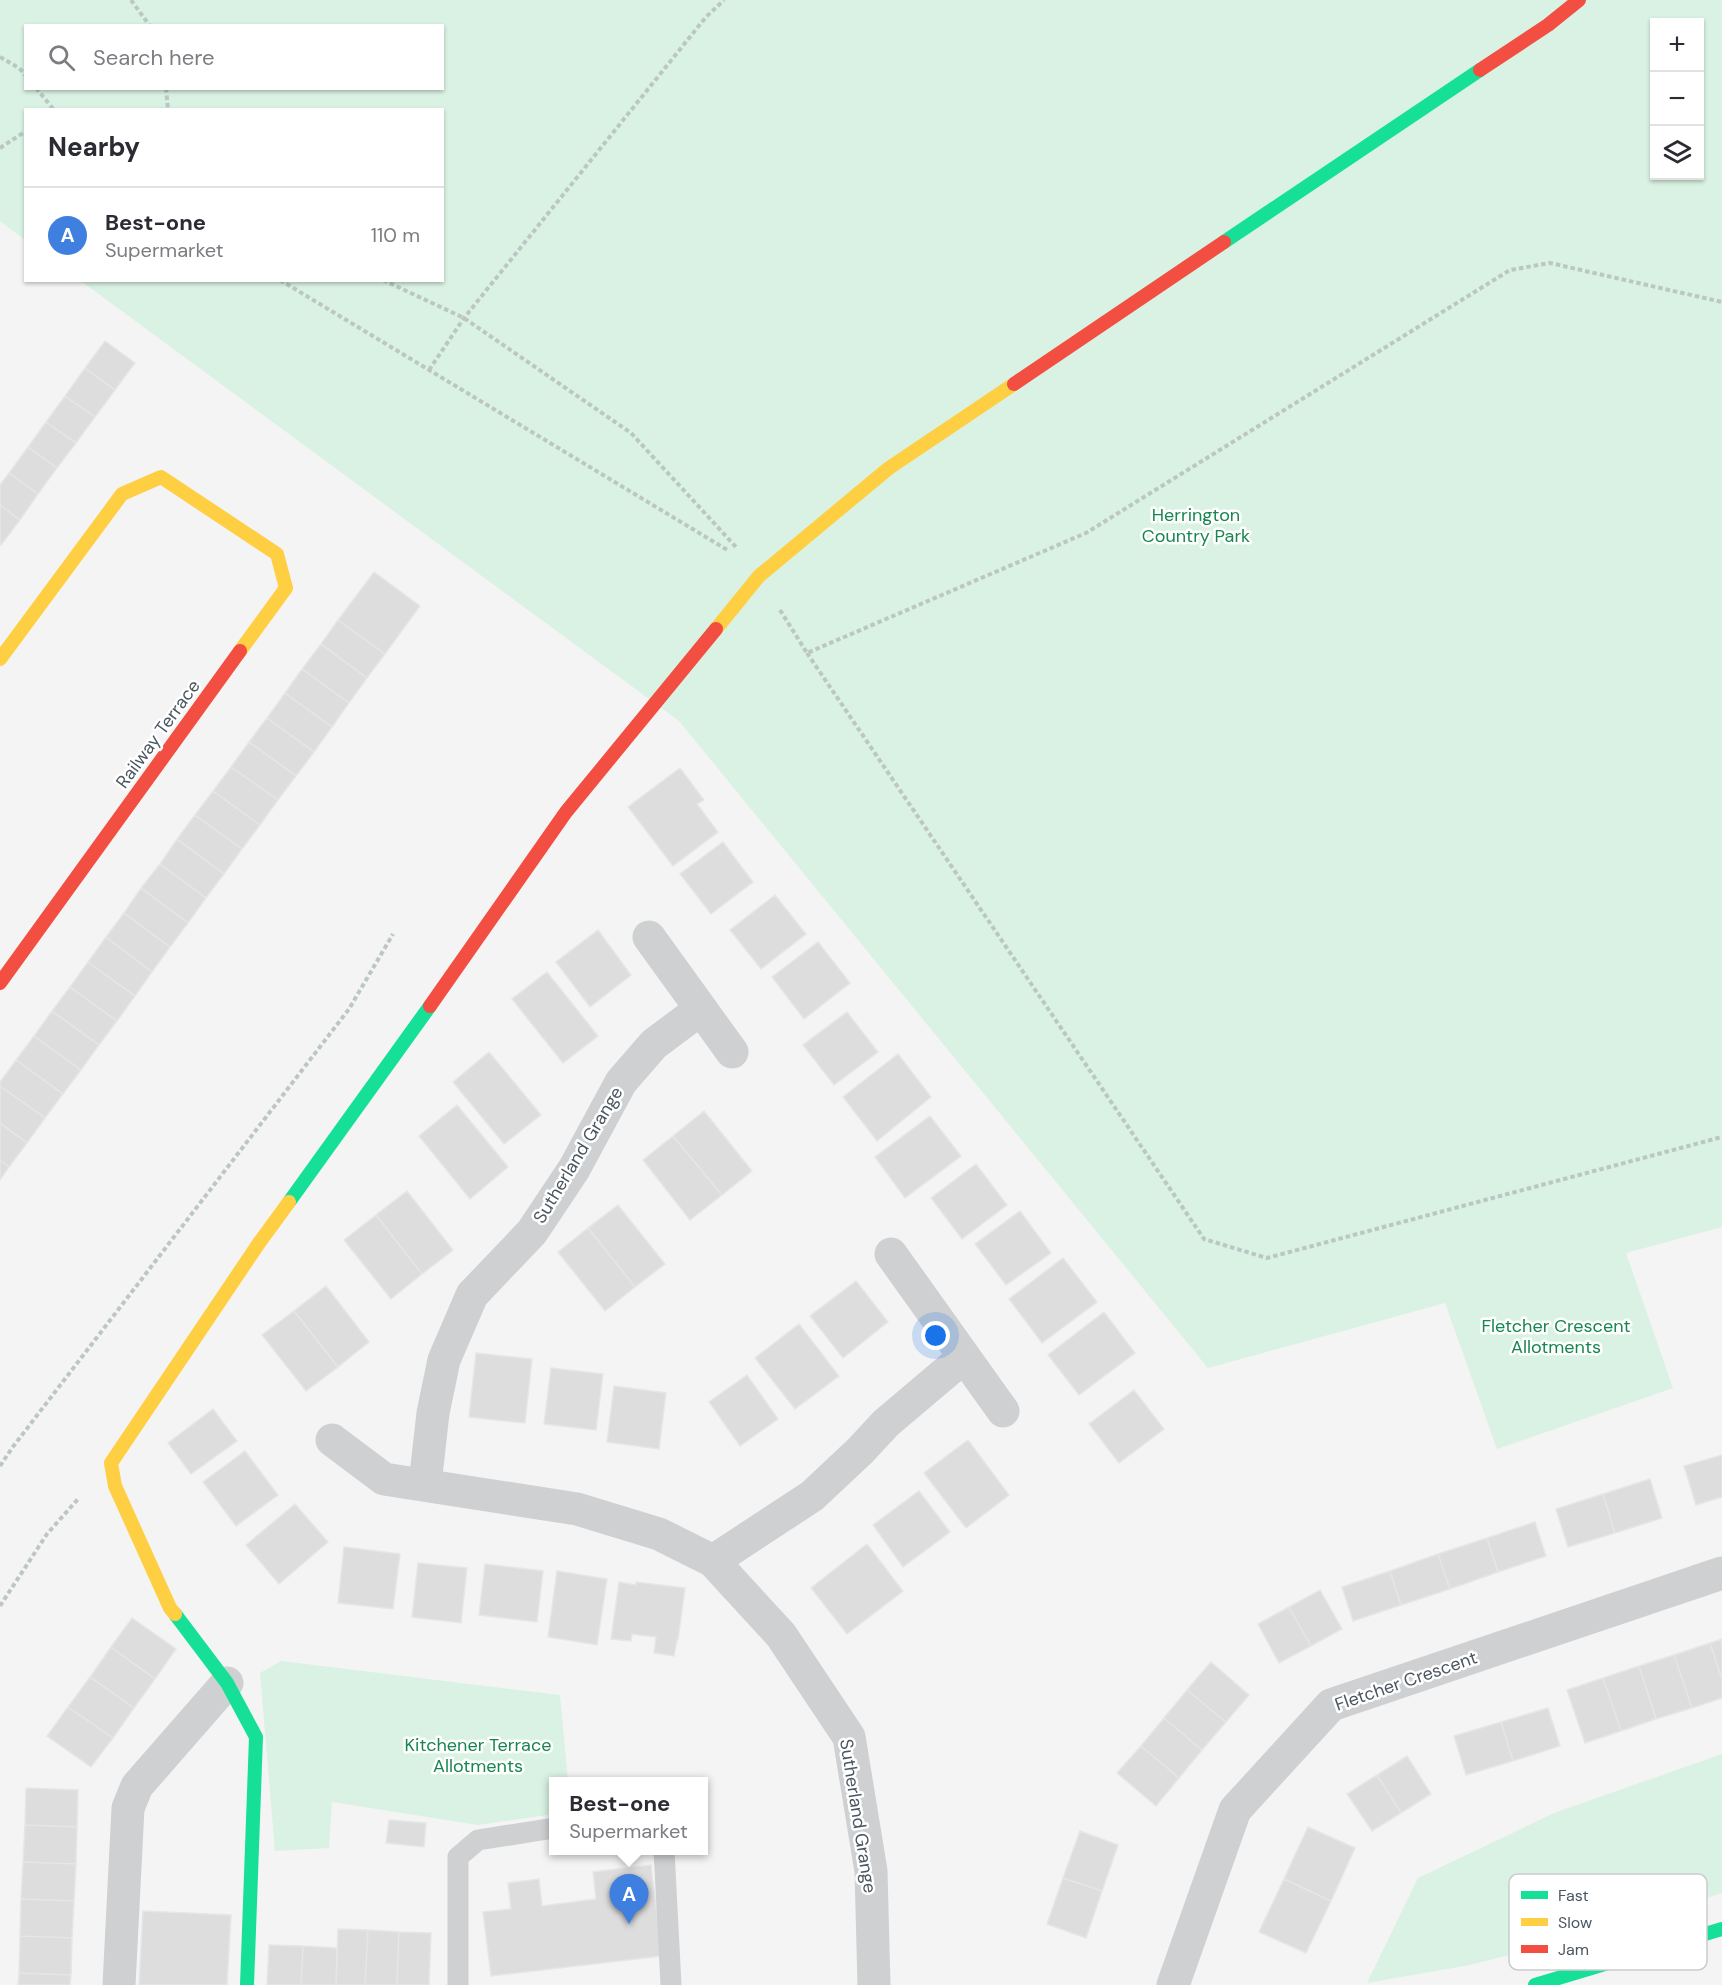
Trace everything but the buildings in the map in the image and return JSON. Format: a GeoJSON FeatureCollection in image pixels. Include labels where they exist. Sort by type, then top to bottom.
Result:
{"type":"FeatureCollection","features":[{"type":"Feature","properties":{"kind":"street"},"geometry":{"type":"LineString","coordinates":[[248,1985],[256,1737],[227,1683],[170,1608],[115,1486],[111,1463],[259,1243],[566,812],[759,576],[889,468],[1548,25],[1579,0]]}},
{"type":"Feature","properties":{"kind":"street","name":"Railway Terrace"},"geometry":{"type":"LineString","coordinates":[[0,659],[122,494],[161,477],[277,554],[286,588],[0,983]]}},
{"type":"Feature","properties":{"kind":"street"},"geometry":{"type":"LineString","coordinates":[[649,938],[732,1052]]}},
{"type":"Feature","properties":{"kind":"street","name":"Sutherland Grange"},"geometry":{"type":"LineString","coordinates":[[425,1484],[433,1413],[444,1360],[472,1295],[532,1232],[574,1169],[621,1082],[654,1044],[701,1009]]}},
{"type":"Feature","properties":{"kind":"street"},"geometry":{"type":"LineString","coordinates":[[891,1254],[1002,1411]]}},
{"type":"Feature","properties":{"kind":"street"},"geometry":{"type":"LineString","coordinates":[[713,1561],[812,1496],[886,1423],[964,1357]]}},
{"type":"Feature","properties":{"kind":"street","name":"Sutherland Grange"},"geometry":{"type":"LineString","coordinates":[[332,1440],[384,1479],[577,1509],[658,1534],[713,1561],[781,1635],[849,1737],[871,1871],[874,1985]]}},
{"type":"Feature","properties":{"kind":"street","name":"Fletcher Crescent"},"geometry":{"type":"LineString","coordinates":[[1173,1985],[1235,1810],[1331,1705],[1722,1574]]}},
{"type":"Feature","properties":{"kind":"street"},"geometry":{"type":"LineString","coordinates":[[119,1985],[128,1808],[136,1786],[227,1683]]}},
{"type":"Feature","properties":{"kind":"street"},"geometry":{"type":"LineString","coordinates":[[1707,1933],[1722,1929]]}},
{"type":"Feature","properties":{"kind":"street"},"geometry":{"type":"LineString","coordinates":[[1534,1985],[1584,1970]]}},
{"type":"Feature","properties":{"kind":"lane"},"geometry":{"type":"LineString","coordinates":[[458,1985],[458,1857],[478,1840],[549,1829]]}},
{"type":"Feature","properties":{"kind":"lane"},"geometry":{"type":"LineString","coordinates":[[664,1855],[671,1985]]}},
{"type":"Feature","properties":{"kind":"path"},"geometry":{"type":"LineString","coordinates":[[131,0],[149,24]]}},
{"type":"Feature","properties":{"kind":"path"},"geometry":{"type":"LineString","coordinates":[[429,370],[464,318],[706,17],[724,0]]}},
{"type":"Feature","properties":{"kind":"path"},"geometry":{"type":"LineString","coordinates":[[0,57],[19,68],[24,74]]}},
{"type":"Feature","properties":{"kind":"path"},"geometry":{"type":"LineString","coordinates":[[38,90],[52,108]]}},
{"type":"Feature","properties":{"kind":"path"},"geometry":{"type":"LineString","coordinates":[[166,90],[168,108]]}},
{"type":"Feature","properties":{"kind":"path"},"geometry":{"type":"LineString","coordinates":[[0,148],[24,132]]}},
{"type":"Feature","properties":{"kind":"path"},"geometry":{"type":"LineString","coordinates":[[387,282],[464,318],[631,433],[737,548]]}},
{"type":"Feature","properties":{"kind":"path"},"geometry":{"type":"LineString","coordinates":[[807,653],[1204,1239],[1267,1258],[1722,1137]]}},
{"type":"Feature","properties":{"kind":"path"},"geometry":{"type":"LineString","coordinates":[[0,1466],[349,1009],[393,934]]}},
{"type":"Feature","properties":{"kind":"path"},"geometry":{"type":"LineString","coordinates":[[0,1606],[47,1534],[111,1463]]}},
{"type":"Feature","properties":{"kind":"green space","name":"Herrington Country Park"},"geometry":{"type":"Polygon","coordinates":[[[0,0],[1722,0],[1722,1227],[1626,1253],[1673,1388],[1497,1449],[1445,1303],[1208,1368],[679,721],[82,282],[444,282],[444,108],[24,108],[24,239],[0,221],[0,0]]]}},
{"type":"Feature","properties":{"kind":"green space","name":"Kitchener Terrace Allotments"},"geometry":{"type":"Polygon","coordinates":[[[281,1661],[560,1695],[568,1777],[549,1777],[549,1815],[478,1825],[332,1802],[329,1848],[275,1851],[260,1673],[281,1661]]]}},
{"type":"Feature","properties":{"kind":"green space"},"geometry":{"type":"Polygon","coordinates":[[[1722,1754],[1722,1893],[1707,1898],[1707,1874],[1509,1874],[1509,1955],[1470,1965],[1367,1983],[1418,1878],[1554,1813],[1722,1754]]]}},
{"type":"Feature","properties":{"kind":"traffic: fast"},"geometry":{"type":"LineString","coordinates":[[1224,242],[1480,70]]}},
{"type":"Feature","properties":{"kind":"traffic: fast"},"geometry":{"type":"LineString","coordinates":[[289,1202],[430,1006]]}},
{"type":"Feature","properties":{"kind":"traffic: fast"},"geometry":{"type":"LineString","coordinates":[[175,1614],[227,1683],[256,1737],[247,1985]]}},
{"type":"Feature","properties":{"kind":"traffic: fast"},"geometry":{"type":"LineString","coordinates":[[1707,1933],[1722,1929]]}},
{"type":"Feature","properties":{"kind":"traffic: fast"},"geometry":{"type":"LineString","coordinates":[[1535,1985],[1585,1970]]}},
{"type":"Feature","properties":{"kind":"traffic: slow"},"geometry":{"type":"LineString","coordinates":[[716,629],[759,576],[889,468],[1014,384]]}},
{"type":"Feature","properties":{"kind":"traffic: slow"},"geometry":{"type":"LineString","coordinates":[[0,659],[122,494],[161,477],[277,554],[286,588],[240,651]]}},
{"type":"Feature","properties":{"kind":"traffic: slow"},"geometry":{"type":"LineString","coordinates":[[175,1614],[170,1608],[115,1486],[111,1463],[289,1202]]}},
{"type":"Feature","properties":{"kind":"traffic: jam"},"geometry":{"type":"LineString","coordinates":[[1480,70],[1548,25],[1579,0]]}},
{"type":"Feature","properties":{"kind":"traffic: jam"},"geometry":{"type":"LineString","coordinates":[[1014,384],[1224,242]]}},
{"type":"Feature","properties":{"kind":"traffic: jam"},"geometry":{"type":"LineString","coordinates":[[430,1006],[566,812],[716,629]]}},
{"type":"Feature","properties":{"kind":"traffic: jam"},"geometry":{"type":"LineString","coordinates":[[0,983],[240,651]]}},
{"type":"Feature","properties":{"kind":"place","name":"Best-one"},"geometry":{"type":"Point","coordinates":[629,1924]}},
{"type":"Feature","properties":{"kind":"park label","name":"Fletcher Crescent Allotments"},"geometry":{"type":"Point","coordinates":[1556,1336]}}]}
